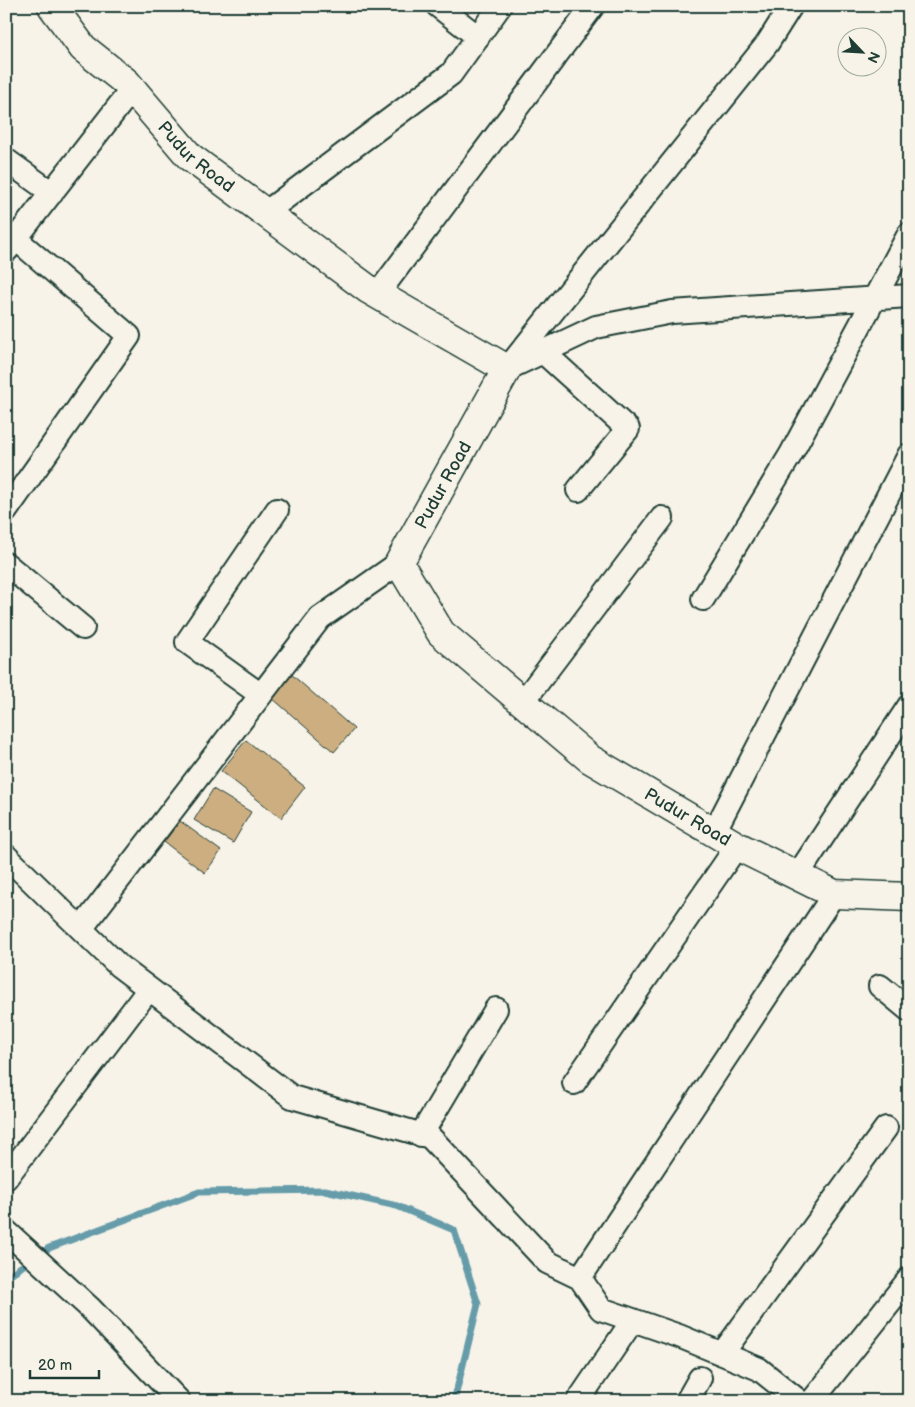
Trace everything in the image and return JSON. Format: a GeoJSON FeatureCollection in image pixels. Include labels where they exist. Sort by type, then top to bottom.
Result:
{"type":"FeatureCollection","features":[{"type":"Feature","properties":{"kind":"street","name":"Pudur Road"},"geometry":{"type":"LineString","coordinates":[[52,6],[83,48],[127,83],[190,157],[377,295],[507,369],[399,563],[441,632],[590,759],[737,846],[834,894],[909,897]]}},
{"type":"Feature","properties":{"kind":"street"},"geometry":{"type":"LineString","coordinates":[[438,6],[478,37]]}},
{"type":"Feature","properties":{"kind":"street"},"geometry":{"type":"LineString","coordinates":[[265,213],[451,74],[500,6]]}},
{"type":"Feature","properties":{"kind":"street"},"geometry":{"type":"LineString","coordinates":[[377,295],[593,6]]}},
{"type":"Feature","properties":{"kind":"street"},"geometry":{"type":"LineString","coordinates":[[507,369],[767,44],[791,6]]}},
{"type":"Feature","properties":{"kind":"street"},"geometry":{"type":"LineString","coordinates":[[6,511],[129,336],[11,245],[132,89]]}},
{"type":"Feature","properties":{"kind":"street"},"geometry":{"type":"LineString","coordinates":[[6,160],[52,193]]}},
{"type":"Feature","properties":{"kind":"street"},"geometry":{"type":"LineString","coordinates":[[703,599],[791,454],[909,234]]}},
{"type":"Feature","properties":{"kind":"street"},"geometry":{"type":"LineString","coordinates":[[507,369],[596,327],[672,312],[909,296]]}},
{"type":"Feature","properties":{"kind":"street"},"geometry":{"type":"LineString","coordinates":[[543,352],[628,429],[578,490]]}},
{"type":"Feature","properties":{"kind":"street"},"geometry":{"type":"LineString","coordinates":[[714,832],[909,455]]}},
{"type":"Feature","properties":{"kind":"street"},"geometry":{"type":"LineString","coordinates":[[261,695],[187,642],[277,510]]}},
{"type":"Feature","properties":{"kind":"street"},"geometry":{"type":"LineString","coordinates":[[523,702],[662,518]]}},
{"type":"Feature","properties":{"kind":"street"},"geometry":{"type":"LineString","coordinates":[[81,929],[320,618],[399,563]]}},
{"type":"Feature","properties":{"kind":"street"},"geometry":{"type":"LineString","coordinates":[[6,564],[83,628]]}},
{"type":"Feature","properties":{"kind":"street"},"geometry":{"type":"LineString","coordinates":[[797,876],[909,706]]}},
{"type":"Feature","properties":{"kind":"street"},"geometry":{"type":"LineString","coordinates":[[574,1083],[737,846]]}},
{"type":"Feature","properties":{"kind":"street"},"geometry":{"type":"LineString","coordinates":[[6,856],[119,966],[292,1097],[430,1137],[547,1262],[580,1278],[602,1309],[680,1336],[759,1369],[799,1401]]}},
{"type":"Feature","properties":{"kind":"street"},"geometry":{"type":"LineString","coordinates":[[580,1278],[834,894]]}},
{"type":"Feature","properties":{"kind":"street"},"geometry":{"type":"LineString","coordinates":[[880,986],[909,1010]]}},
{"type":"Feature","properties":{"kind":"street"},"geometry":{"type":"LineString","coordinates":[[6,1178],[149,989]]}},
{"type":"Feature","properties":{"kind":"street"},"geometry":{"type":"LineString","coordinates":[[421,1135],[496,1009]]}},
{"type":"Feature","properties":{"kind":"street"},"geometry":{"type":"LineString","coordinates":[[722,1354],[886,1128]]}},
{"type":"Feature","properties":{"kind":"street"},"geometry":{"type":"LineString","coordinates":[[6,1231],[90,1308],[179,1401]]}},
{"type":"Feature","properties":{"kind":"street"},"geometry":{"type":"LineString","coordinates":[[812,1401],[909,1279]]}},
{"type":"Feature","properties":{"kind":"street"},"geometry":{"type":"LineString","coordinates":[[578,1401],[632,1320]]}},
{"type":"Feature","properties":{"kind":"street"},"geometry":{"type":"LineString","coordinates":[[687,1401],[700,1378]]}},
{"type":"Feature","properties":{"kind":"building"},"geometry":{"type":"Polygon","coordinates":[[[291,674],[354,729],[334,752],[271,697],[291,674]]]}},
{"type":"Feature","properties":{"kind":"building"},"geometry":{"type":"Polygon","coordinates":[[[246,740],[305,787],[281,818],[221,771],[246,740]]]}},
{"type":"Feature","properties":{"kind":"building"},"geometry":{"type":"Polygon","coordinates":[[[213,789],[251,812],[233,843],[194,820],[213,789]]]}},
{"type":"Feature","properties":{"kind":"building"},"geometry":{"type":"Polygon","coordinates":[[[180,821],[221,851],[205,873],[164,842],[180,821]]]}},
{"type":"Feature","properties":{"kind":"waterway"},"geometry":{"type":"LineString","coordinates":[[6,1277],[49,1248],[199,1192],[325,1190],[397,1206],[454,1230],[478,1304],[454,1401]]}}]}
